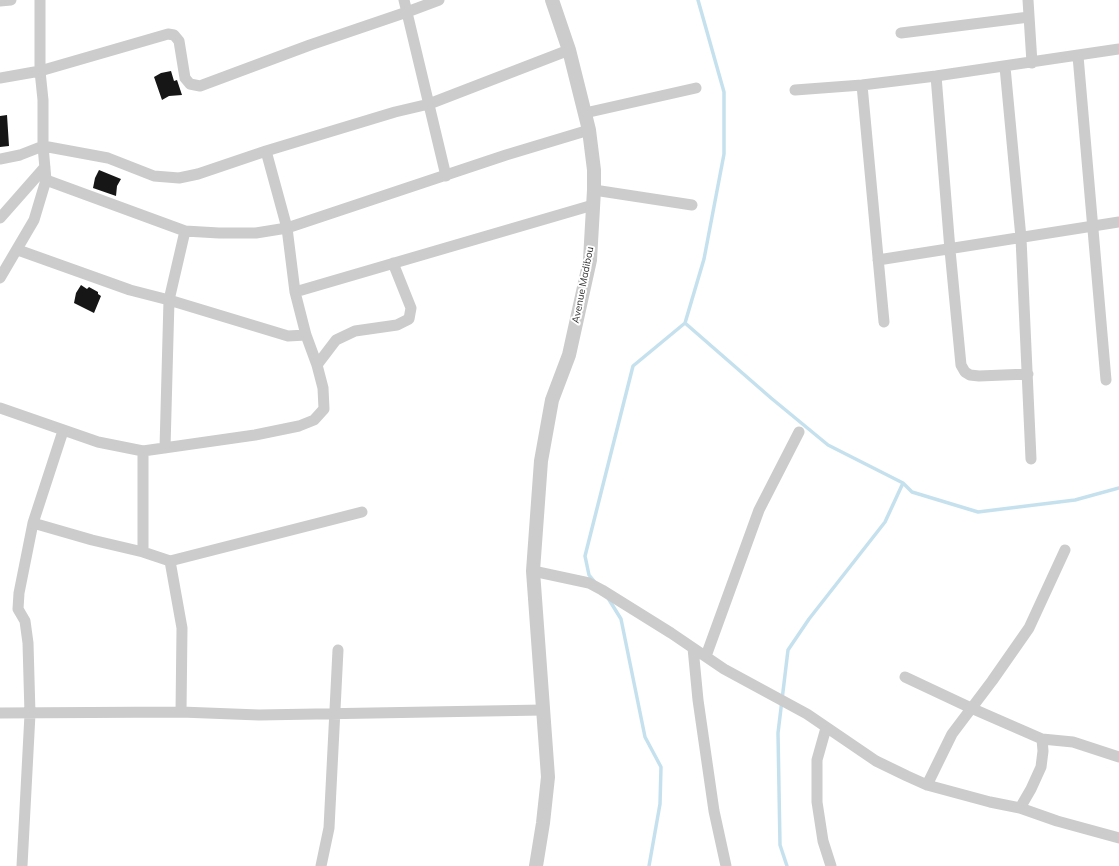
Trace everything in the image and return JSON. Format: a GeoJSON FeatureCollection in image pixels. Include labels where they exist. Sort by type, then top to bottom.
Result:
{"type":"FeatureCollection","features":[{"type":"Feature","properties":{"kind":"street"},"geometry":{"type":"LineString","coordinates":[[0,1],[11,0]]}},
{"type":"Feature","properties":{"kind":"street"},"geometry":{"type":"LineString","coordinates":[[0,278],[18,250],[34,220],[46,180],[40,71],[40,0]]}},
{"type":"Feature","properties":{"kind":"street"},"geometry":{"type":"LineString","coordinates":[[404,0],[446,176]]}},
{"type":"Feature","properties":{"kind":"street"},"geometry":{"type":"LineString","coordinates":[[0,78],[40,71],[168,34],[174,36],[179,41],[185,78],[190,84],[200,86],[438,0]]}},
{"type":"Feature","properties":{"kind":"street","name":"Avenue Madibou"},"geometry":{"type":"LineString","coordinates":[[536,866],[548,777],[533,571],[541,461],[552,400],[568,354],[590,260],[594,190],[594,170],[589,130],[569,50],[552,0]]}},
{"type":"Feature","properties":{"kind":"street"},"geometry":{"type":"LineString","coordinates":[[1028,0],[1032,63]]}},
{"type":"Feature","properties":{"kind":"street"},"geometry":{"type":"LineString","coordinates":[[901,33],[1029,16]]}},
{"type":"Feature","properties":{"kind":"street"},"geometry":{"type":"LineString","coordinates":[[795,90],[862,85],[936,76],[1119,49]]}},
{"type":"Feature","properties":{"kind":"street"},"geometry":{"type":"LineString","coordinates":[[0,159],[20,155],[43,146],[108,158],[154,176],[179,178],[198,174],[266,151],[395,112],[429,104],[569,50]]}},
{"type":"Feature","properties":{"kind":"street"},"geometry":{"type":"LineString","coordinates":[[1078,56],[1106,380]]}},
{"type":"Feature","properties":{"kind":"street"},"geometry":{"type":"LineString","coordinates":[[1005,67],[1021,238],[1031,458]]}},
{"type":"Feature","properties":{"kind":"street"},"geometry":{"type":"LineString","coordinates":[[936,76],[961,365],[965,372],[970,375],[1028,374]]}},
{"type":"Feature","properties":{"kind":"street"},"geometry":{"type":"LineString","coordinates":[[862,85],[884,322]]}},
{"type":"Feature","properties":{"kind":"street"},"geometry":{"type":"LineString","coordinates":[[585,113],[696,88]]}},
{"type":"Feature","properties":{"kind":"street"},"geometry":{"type":"LineString","coordinates":[[46,180],[184,231],[256,233],[287,228],[506,155],[589,130]]}},
{"type":"Feature","properties":{"kind":"street"},"geometry":{"type":"LineString","coordinates":[[0,408],[98,442],[143,451],[255,435],[299,426],[314,420],[324,408],[323,388],[317,365],[306,335],[295,292],[287,228],[266,151]]}},
{"type":"Feature","properties":{"kind":"street"},"geometry":{"type":"LineString","coordinates":[[0,218],[45,167]]}},
{"type":"Feature","properties":{"kind":"street"},"geometry":{"type":"LineString","coordinates":[[594,190],[692,205]]}},
{"type":"Feature","properties":{"kind":"street"},"geometry":{"type":"LineString","coordinates":[[295,292],[593,204]]}},
{"type":"Feature","properties":{"kind":"street"},"geometry":{"type":"LineString","coordinates":[[878,260],[950,250],[1119,222]]}},
{"type":"Feature","properties":{"kind":"street"},"geometry":{"type":"LineString","coordinates":[[165,448],[169,300],[184,231]]}},
{"type":"Feature","properties":{"kind":"street"},"geometry":{"type":"LineString","coordinates":[[18,250],[116,286],[169,300],[288,336],[306,335]]}},
{"type":"Feature","properties":{"kind":"street"},"geometry":{"type":"LineString","coordinates":[[317,365],[336,340],[356,331],[397,325],[408,319],[411,308],[393,263]]}},
{"type":"Feature","properties":{"kind":"street"},"geometry":{"type":"LineString","coordinates":[[22,866],[30,714],[28,643],[25,621],[18,609],[19,593],[33,523],[63,431]]}},
{"type":"Feature","properties":{"kind":"street"},"geometry":{"type":"LineString","coordinates":[[706,656],[758,510],[799,432]]}},
{"type":"Feature","properties":{"kind":"street"},"geometry":{"type":"LineString","coordinates":[[143,451],[143,552]]}},
{"type":"Feature","properties":{"kind":"street"},"geometry":{"type":"LineString","coordinates":[[33,523],[92,540],[143,552],[170,561],[362,512]]}},
{"type":"Feature","properties":{"kind":"street"},"geometry":{"type":"LineString","coordinates":[[927,785],[952,734],[992,681],[1029,628],[1065,550]]}},
{"type":"Feature","properties":{"kind":"street"},"geometry":{"type":"LineString","coordinates":[[170,561],[182,628],[181,712]]}},
{"type":"Feature","properties":{"kind":"street"},"geometry":{"type":"LineString","coordinates":[[533,571],[572,578],[589,583],[724,668],[807,714],[876,761],[927,785],[990,802],[1020,808],[1057,821],[1119,838]]}},
{"type":"Feature","properties":{"kind":"street"},"geometry":{"type":"LineString","coordinates":[[693,648],[698,700],[712,795],[726,866]]}},
{"type":"Feature","properties":{"kind":"street"},"geometry":{"type":"LineString","coordinates":[[321,866],[329,828],[338,650]]}},
{"type":"Feature","properties":{"kind":"street"},"geometry":{"type":"LineString","coordinates":[[905,677],[1042,739],[1073,742],[1119,757]]}},
{"type":"Feature","properties":{"kind":"street"},"geometry":{"type":"LineString","coordinates":[[0,713],[181,712],[259,715],[543,710]]}},
{"type":"Feature","properties":{"kind":"street"},"geometry":{"type":"LineString","coordinates":[[826,728],[817,760],[817,802],[823,841],[831,866]]}},
{"type":"Feature","properties":{"kind":"street"},"geometry":{"type":"LineString","coordinates":[[1020,808],[1041,767],[1043,751],[1042,739]]}},
{"type":"Feature","properties":{"kind":"building"},"geometry":{"type":"Polygon","coordinates":[[[171,71],[174,81],[177,80],[182,95],[169,96],[162,100],[154,77],[161,73],[171,71]]]}},
{"type":"Feature","properties":{"kind":"building"},"geometry":{"type":"Polygon","coordinates":[[[7,115],[9,146],[0,147],[0,116],[7,115]]]}},
{"type":"Feature","properties":{"kind":"building"},"geometry":{"type":"Polygon","coordinates":[[[99,170],[121,179],[117,186],[116,196],[93,188],[95,178],[99,170]]]}},
{"type":"Feature","properties":{"kind":"building"},"geometry":{"type":"Polygon","coordinates":[[[81,285],[87,289],[89,287],[98,292],[101,296],[94,313],[74,303],[76,293],[81,285]]]}},
{"type":"Feature","properties":{"kind":"waterway"},"geometry":{"type":"LineString","coordinates":[[594,581],[589,575],[585,556],[633,366],[685,323],[704,259],[724,154],[724,92],[698,0]]}},
{"type":"Feature","properties":{"kind":"waterway"},"geometry":{"type":"LineString","coordinates":[[685,323],[771,398],[828,445],[903,483],[885,522],[809,619],[788,650],[778,733],[780,845],[787,866]]}},
{"type":"Feature","properties":{"kind":"waterway"},"geometry":{"type":"LineString","coordinates":[[903,483],[912,492],[978,512],[1075,500],[1119,488]]}},
{"type":"Feature","properties":{"kind":"waterway"},"geometry":{"type":"LineString","coordinates":[[608,598],[621,619],[645,737],[661,767],[660,804],[649,866]]}}]}
